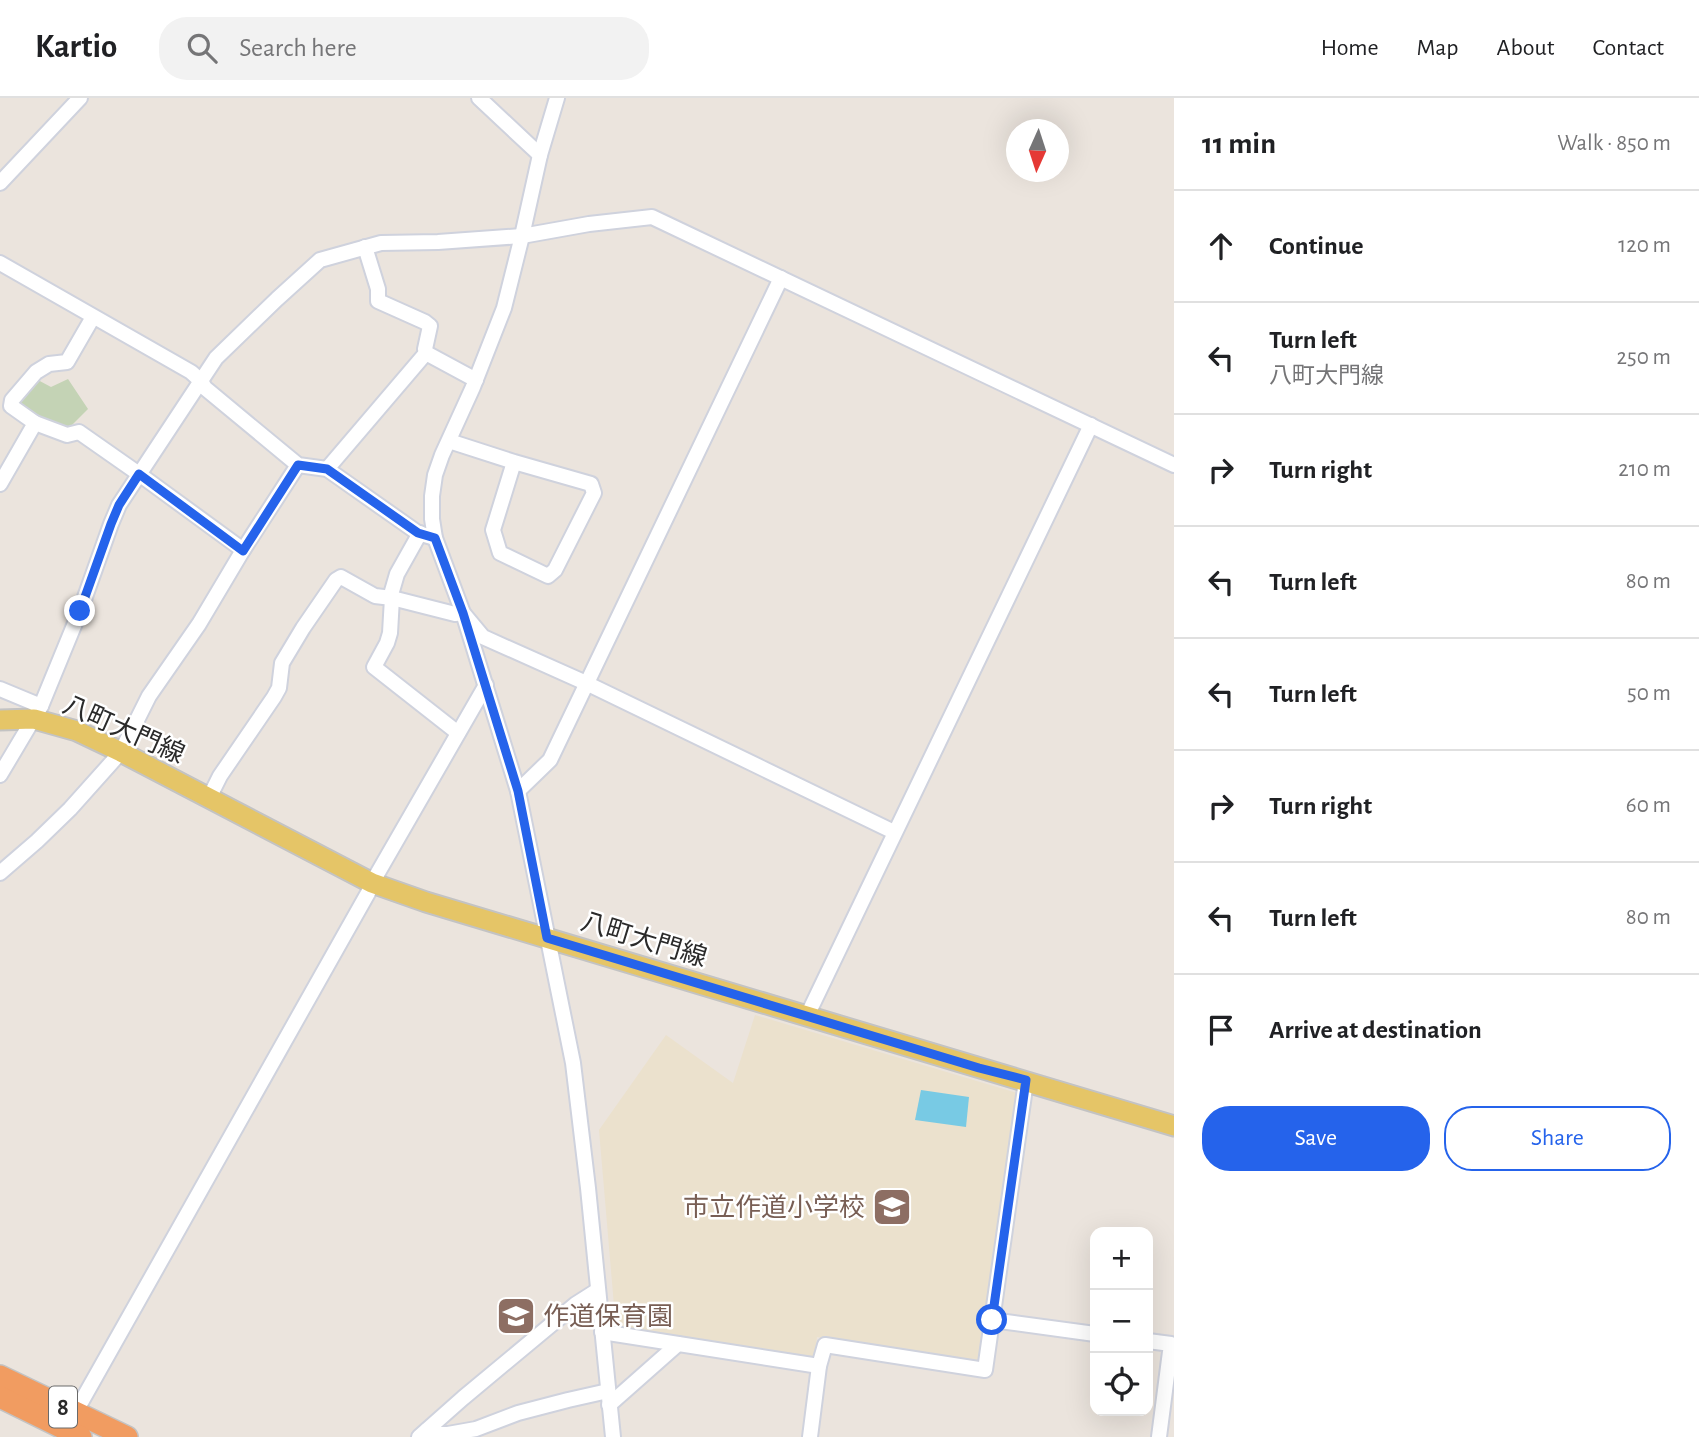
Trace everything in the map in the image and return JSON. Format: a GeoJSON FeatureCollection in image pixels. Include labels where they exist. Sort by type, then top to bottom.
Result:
{"type":"FeatureCollection","features":[{"type":"Feature","properties":{"kind":"highway","name":"8"},"geometry":{"type":"LineString","coordinates":[[0,1376],[70,1429]]}},
{"type":"Feature","properties":{"kind":"highway","name":"8"},"geometry":{"type":"LineString","coordinates":[[0,1397],[70,1429],[127,1437]]}},
{"type":"Feature","properties":{"kind":"main road","name":"八町大門線"},"geometry":{"type":"LineString","coordinates":[[0,720],[38,712],[209,797],[372,883],[426,902],[1174,1126]]}},
{"type":"Feature","properties":{"kind":"street"},"geometry":{"type":"LineString","coordinates":[[0,183],[80,98]]}},
{"type":"Feature","properties":{"kind":"street"},"geometry":{"type":"LineString","coordinates":[[479,98],[540,155]]}},
{"type":"Feature","properties":{"kind":"street"},"geometry":{"type":"LineString","coordinates":[[458,733],[374,667],[390,633],[391,598],[397,574],[428,536],[435,475],[504,308],[556,98]]}},
{"type":"Feature","properties":{"kind":"street"},"geometry":{"type":"LineString","coordinates":[[0,775],[38,712],[80,611],[119,505],[216,358],[320,260],[365,247],[381,243],[522,236],[589,224],[652,217],[1174,465]]}},
{"type":"Feature","properties":{"kind":"street"},"geometry":{"type":"LineString","coordinates":[[327,469],[426,353],[430,326],[378,301],[378,289],[365,247]]}},
{"type":"Feature","properties":{"kind":"street"},"geometry":{"type":"LineString","coordinates":[[0,263],[191,372],[205,388],[298,465],[327,469],[428,536],[463,613],[518,791],[573,1063],[613,1437]]}},
{"type":"Feature","properties":{"kind":"street"},"geometry":{"type":"LineString","coordinates":[[518,791],[550,760],[781,278]]}},
{"type":"Feature","properties":{"kind":"street"},"geometry":{"type":"LineString","coordinates":[[93,317],[67,362],[49,364],[36,372],[12,400],[11,406],[35,423],[68,435],[79,432],[243,551]]}},
{"type":"Feature","properties":{"kind":"street"},"geometry":{"type":"LineString","coordinates":[[426,353],[475,380]]}},
{"type":"Feature","properties":{"kind":"street"},"geometry":{"type":"LineString","coordinates":[[0,484],[35,423]]}},
{"type":"Feature","properties":{"kind":"street"},"geometry":{"type":"LineString","coordinates":[[807,1016],[1091,425]]}},
{"type":"Feature","properties":{"kind":"street"},"geometry":{"type":"LineString","coordinates":[[449,441],[591,484],[594,493],[555,570],[548,576],[500,553],[493,530],[514,462]]}},
{"type":"Feature","properties":{"kind":"street"},"geometry":{"type":"LineString","coordinates":[[0,873],[70,809],[121,752],[149,696],[199,624],[298,465]]}},
{"type":"Feature","properties":{"kind":"street"},"geometry":{"type":"LineString","coordinates":[[209,797],[220,776],[274,698],[279,688],[282,663],[335,580],[341,577],[375,596],[455,614],[463,613]]}},
{"type":"Feature","properties":{"kind":"street"},"geometry":{"type":"LineString","coordinates":[[463,613],[483,637],[586,683],[894,832]]}},
{"type":"Feature","properties":{"kind":"street"},"geometry":{"type":"LineString","coordinates":[[70,1429],[372,883],[486,685]]}},
{"type":"Feature","properties":{"kind":"street"},"geometry":{"type":"LineString","coordinates":[[0,689],[38,712]]}},
{"type":"Feature","properties":{"kind":"street"},"geometry":{"type":"LineString","coordinates":[[810,1437],[819,1366],[825,1345],[985,1370],[1026,1080]]}},
{"type":"Feature","properties":{"kind":"street"},"geometry":{"type":"LineString","coordinates":[[423,1434],[566,1313],[598,1290]]}},
{"type":"Feature","properties":{"kind":"street"},"geometry":{"type":"LineString","coordinates":[[992,1320],[1090,1333]]}},
{"type":"Feature","properties":{"kind":"street"},"geometry":{"type":"LineString","coordinates":[[602,1332],[819,1366]]}},
{"type":"Feature","properties":{"kind":"street"},"geometry":{"type":"LineString","coordinates":[[1153,1342],[1171,1345],[1159,1437]]}},
{"type":"Feature","properties":{"kind":"street"},"geometry":{"type":"LineString","coordinates":[[423,1434],[449,1434],[476,1429],[518,1413],[568,1400],[608,1398],[678,1344]]}},
{"type":"Feature","properties":{"kind":"shaded area"},"geometry":{"type":"Polygon","coordinates":[[[755,1015],[1017,1093],[979,1364],[817,1337],[814,1357],[616,1329],[599,1130],[666,1035],[733,1083],[755,1015]]]}},
{"type":"Feature","properties":{"kind":"green space"},"geometry":{"type":"Polygon","coordinates":[[[36,379],[51,387],[68,379],[88,409],[67,430],[44,420],[16,402],[36,379]]]}},
{"type":"Feature","properties":{"kind":"water"},"geometry":{"type":"Polygon","coordinates":[[[921,1090],[969,1097],[966,1127],[915,1120],[921,1090]]]}},
{"type":"Feature","properties":{"kind":"place","name":"市立作道小学校"},"geometry":{"type":"Point","coordinates":[892,1207]}},
{"type":"Feature","properties":{"kind":"place","name":"作道保育園"},"geometry":{"type":"Point","coordinates":[516,1316]}},
{"type":"Feature","properties":{"kind":"route"},"geometry":{"type":"LineString","coordinates":[[80,611],[119,505],[139,474],[243,551],[298,465],[327,469],[418,533],[435,538],[463,613],[518,791],[547,938],[1026,1080],[992,1320]]}}]}
